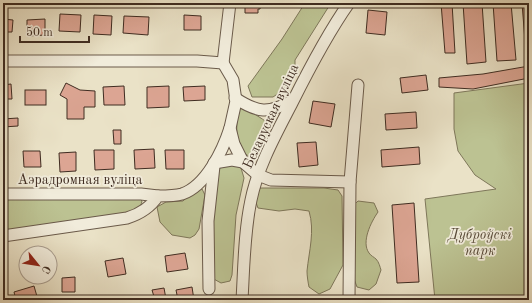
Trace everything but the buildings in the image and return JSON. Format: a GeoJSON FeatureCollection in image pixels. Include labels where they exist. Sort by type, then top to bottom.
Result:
{"type":"FeatureCollection","features":[{"type":"Feature","properties":{"kind":"street"},"geometry":{"type":"LineString","coordinates":[[209,289],[208,222],[214,163],[230,128],[235,98],[233,80],[223,63],[230,3]]}},
{"type":"Feature","properties":{"kind":"street","name":"Беларуская вуліца"},"geometry":{"type":"LineString","coordinates":[[242,300],[247,221],[251,199],[258,175],[275,135],[312,63],[349,3]]}},
{"type":"Feature","properties":{"kind":"street"},"geometry":{"type":"LineString","coordinates":[[3,61],[197,61],[223,63]]}},
{"type":"Feature","properties":{"kind":"street"},"geometry":{"type":"LineString","coordinates":[[349,300],[350,182],[358,85]]}},
{"type":"Feature","properties":{"kind":"street"},"geometry":{"type":"LineString","coordinates":[[235,98],[249,107],[264,111],[274,110],[292,101]]}},
{"type":"Feature","properties":{"kind":"street"},"geometry":{"type":"LineString","coordinates":[[230,128],[234,144],[243,162],[258,175],[271,180],[350,182]]}},
{"type":"Feature","properties":{"kind":"street"},"geometry":{"type":"LineString","coordinates":[[214,163],[232,160],[243,162]]}},
{"type":"Feature","properties":{"kind":"street","name":"Аэрадромная вуліца"},"geometry":{"type":"LineString","coordinates":[[3,194],[176,195],[188,191],[200,182],[214,163]]}},
{"type":"Feature","properties":{"kind":"street"},"geometry":{"type":"LineString","coordinates":[[3,236],[127,218],[141,213],[158,196]]}},
{"type":"Feature","properties":{"kind":"green space"},"geometry":{"type":"Polygon","coordinates":[[[305,3],[331,3],[295,60],[295,77],[282,91],[273,97],[252,97],[248,86],[282,39],[305,3]]]}},
{"type":"Feature","properties":{"kind":"green space","name":"Дуброўскі парк"},"geometry":{"type":"Polygon","coordinates":[[[529,83],[529,300],[435,300],[425,199],[496,189],[475,175],[458,151],[454,129],[454,93],[529,83]]]}},
{"type":"Feature","properties":{"kind":"green space"},"geometry":{"type":"Polygon","coordinates":[[[243,106],[269,124],[267,138],[257,155],[250,157],[240,149],[237,140],[238,108],[243,106]]]}},
{"type":"Feature","properties":{"kind":"green space"},"geometry":{"type":"Polygon","coordinates":[[[225,163],[234,163],[241,168],[244,178],[236,215],[232,275],[230,281],[221,283],[212,278],[212,206],[218,169],[225,163]]]}},
{"type":"Feature","properties":{"kind":"green space"},"geometry":{"type":"Polygon","coordinates":[[[260,188],[324,188],[338,190],[342,196],[343,265],[330,289],[319,294],[309,287],[307,271],[312,226],[309,211],[295,209],[279,211],[258,208],[255,200],[260,188]]]}},
{"type":"Feature","properties":{"kind":"green space"},"geometry":{"type":"Polygon","coordinates":[[[202,189],[205,195],[199,229],[195,235],[190,238],[172,235],[160,222],[157,207],[166,202],[183,201],[194,190],[202,189]]]}},
{"type":"Feature","properties":{"kind":"green space"},"geometry":{"type":"Polygon","coordinates":[[[3,197],[140,199],[142,201],[138,208],[127,214],[3,231],[3,197]]]}},
{"type":"Feature","properties":{"kind":"green space"},"geometry":{"type":"Polygon","coordinates":[[[358,201],[374,203],[378,212],[370,226],[366,243],[369,253],[377,260],[381,270],[376,284],[369,290],[357,287],[353,276],[354,205],[358,201]]]}}]}
